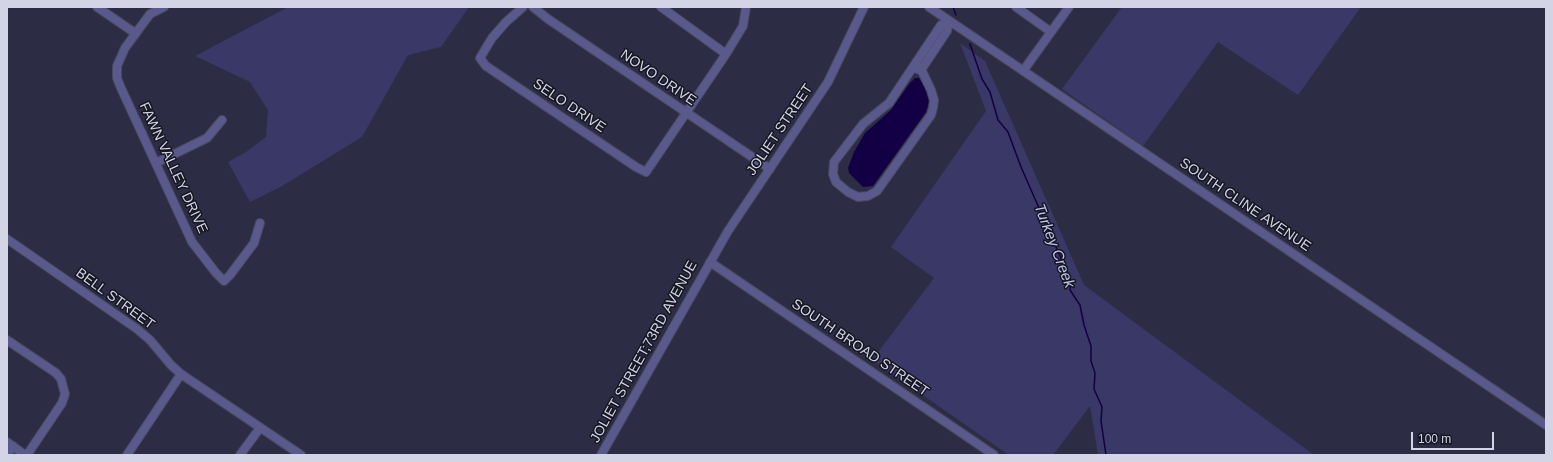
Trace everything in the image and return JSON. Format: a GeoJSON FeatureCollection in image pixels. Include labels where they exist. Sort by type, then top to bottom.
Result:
{"type":"FeatureCollection","features":[{"type":"Feature","properties":{"kind":"street"},"geometry":{"type":"LineString","coordinates":[[97,7],[135,33]]}},
{"type":"Feature","properties":{"kind":"street","name":"FAWN VALLEY DRIVE"},"geometry":{"type":"LineString","coordinates":[[164,7],[150,14],[135,33],[120,57],[117,66],[117,78],[192,242],[224,281],[254,242],[260,223]]}},
{"type":"Feature","properties":{"kind":"street","name":"SELO DRIVE"},"geometry":{"type":"LineString","coordinates":[[523,7],[506,22],[492,38],[480,58],[486,66],[636,167],[646,172],[686,113]]}},
{"type":"Feature","properties":{"kind":"street","name":"NOVO DRIVE"},"geometry":{"type":"LineString","coordinates":[[533,7],[548,19],[770,169]]}},
{"type":"Feature","properties":{"kind":"street"},"geometry":{"type":"LineString","coordinates":[[661,7],[726,54]]}},
{"type":"Feature","properties":{"kind":"street"},"geometry":{"type":"LineString","coordinates":[[686,113],[743,26],[746,7]]}},
{"type":"Feature","properties":{"kind":"street","name":"JOLIET STREET"},"geometry":{"type":"LineString","coordinates":[[710,262],[728,231],[828,82],[864,7]]}},
{"type":"Feature","properties":{"kind":"street","name":"SOUTH CLINE AVENUE"},"geometry":{"type":"LineString","coordinates":[[929,7],[1546,425]]}},
{"type":"Feature","properties":{"kind":"street"},"geometry":{"type":"LineString","coordinates":[[1016,7],[1051,32]]}},
{"type":"Feature","properties":{"kind":"street"},"geometry":{"type":"LineString","coordinates":[[1023,71],[1069,7]]}},
{"type":"Feature","properties":{"kind":"street"},"geometry":{"type":"LineString","coordinates":[[917,68],[922,71],[932,90],[934,100],[931,115],[877,191],[868,196],[858,197],[848,192],[836,182],[833,174],[834,162],[863,124],[889,103],[947,30],[949,21]]}},
{"type":"Feature","properties":{"kind":"street"},"geometry":{"type":"LineString","coordinates":[[156,163],[207,138],[222,120]]}},
{"type":"Feature","properties":{"kind":"street","name":"BELL STREET"},"geometry":{"type":"LineString","coordinates":[[7,239],[138,329],[181,374],[301,455]]}},
{"type":"Feature","properties":{"kind":"street","name":"JOLIET STREET;73RD AVENUE"},"geometry":{"type":"LineString","coordinates":[[601,455],[710,262]]}},
{"type":"Feature","properties":{"kind":"street","name":"SOUTH BROAD STREET"},"geometry":{"type":"LineString","coordinates":[[710,262],[994,455]]}},
{"type":"Feature","properties":{"kind":"street"},"geometry":{"type":"LineString","coordinates":[[7,340],[56,373],[61,379],[65,394],[62,403],[26,455],[10,444],[7,455]]}},
{"type":"Feature","properties":{"kind":"street"},"geometry":{"type":"LineString","coordinates":[[127,455],[181,374]]}},
{"type":"Feature","properties":{"kind":"street"},"geometry":{"type":"LineString","coordinates":[[240,455],[260,428]]}},
{"type":"Feature","properties":{"kind":"shaded area"},"geometry":{"type":"Polygon","coordinates":[[[288,7],[469,7],[441,47],[408,55],[362,137],[282,186],[250,202],[228,162],[246,152],[266,137],[268,110],[250,82],[195,56],[288,7]]]}},
{"type":"Feature","properties":{"kind":"shaded area"},"geometry":{"type":"Polygon","coordinates":[[[1122,7],[1361,7],[1298,95],[1218,42],[1143,146],[1062,89],[1122,7]]]}},
{"type":"Feature","properties":{"kind":"shaded area"},"geometry":{"type":"Polygon","coordinates":[[[960,43],[985,61],[1084,285],[1314,455],[1098,455],[1090,406],[1053,455],[1009,455],[872,360],[934,278],[891,247],[986,111],[960,43]]]}},
{"type":"Feature","properties":{"kind":"shaded area"},"geometry":{"type":"Polygon","coordinates":[[[915,78],[919,78],[927,91],[929,103],[926,112],[873,186],[863,187],[849,173],[848,168],[854,152],[865,133],[891,110],[915,78]]]}},
{"type":"Feature","properties":{"kind":"waterway","name":"Turkey Creek"},"geometry":{"type":"LineString","coordinates":[[953,7],[956,15]]}},
{"type":"Feature","properties":{"kind":"waterway","name":"Turkey Creek"},"geometry":{"type":"LineString","coordinates":[[970,44],[982,79],[990,92],[998,120],[1008,132],[1021,167],[1071,281],[1070,290],[1080,305],[1084,325],[1091,346],[1091,361],[1095,373],[1094,389],[1102,407],[1101,421],[1106,455]]}}]}
